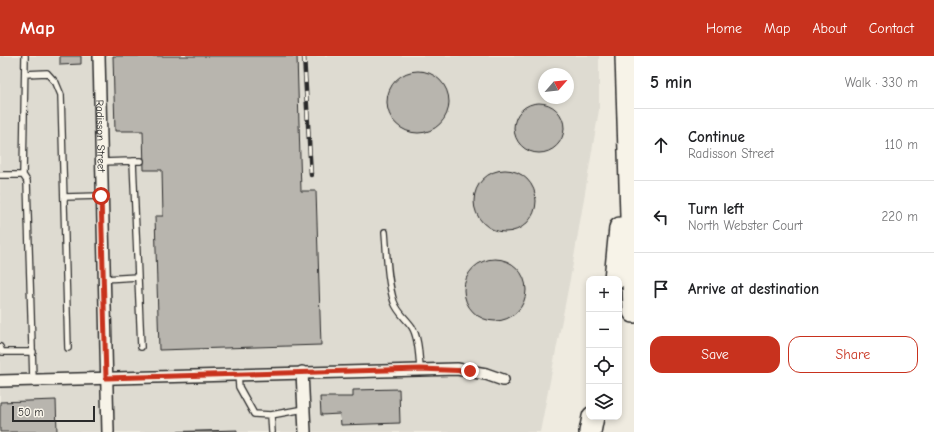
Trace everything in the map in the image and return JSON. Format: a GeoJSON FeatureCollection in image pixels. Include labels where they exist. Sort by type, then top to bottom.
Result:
{"type":"FeatureCollection","features":[{"type":"Feature","properties":{"kind":"highway"},"geometry":{"type":"LineString","coordinates":[[626,56],[628,115],[626,216],[634,312]]}},
{"type":"Feature","properties":{"kind":"highway"},"geometry":{"type":"LineString","coordinates":[[616,276],[626,216]]}},
{"type":"Feature","properties":{"kind":"highway"},"geometry":{"type":"LineString","coordinates":[[590,432],[592,420]]}},
{"type":"Feature","properties":{"kind":"street","name":"Radisson Street"},"geometry":{"type":"LineString","coordinates":[[99,56],[102,162],[101,196],[108,432]]}},
{"type":"Feature","properties":{"kind":"street"},"geometry":{"type":"LineString","coordinates":[[0,381],[420,369],[470,371],[503,380]]}},
{"type":"Feature","properties":{"kind":"street"},"geometry":{"type":"LineString","coordinates":[[302,372],[305,432]]}},
{"type":"Feature","properties":{"kind":"lane"},"geometry":{"type":"LineString","coordinates":[[25,56],[23,175],[27,181],[33,380]]}},
{"type":"Feature","properties":{"kind":"lane"},"geometry":{"type":"LineString","coordinates":[[25,74],[47,73],[56,83],[61,95],[68,348]]}},
{"type":"Feature","properties":{"kind":"lane"},"geometry":{"type":"LineString","coordinates":[[133,161],[141,347]]}},
{"type":"Feature","properties":{"kind":"lane"},"geometry":{"type":"LineString","coordinates":[[102,162],[141,161]]}},
{"type":"Feature","properties":{"kind":"lane"},"geometry":{"type":"LineString","coordinates":[[0,175],[23,175]]}},
{"type":"Feature","properties":{"kind":"lane"},"geometry":{"type":"LineString","coordinates":[[64,197],[101,196]]}},
{"type":"Feature","properties":{"kind":"lane"},"geometry":{"type":"LineString","coordinates":[[385,232],[389,282],[394,302],[399,312],[412,328],[417,346],[420,369]]}},
{"type":"Feature","properties":{"kind":"lane"},"geometry":{"type":"LineString","coordinates":[[104,279],[138,277]]}},
{"type":"Feature","properties":{"kind":"lane"},"geometry":{"type":"LineString","coordinates":[[0,347],[2,352],[32,352]]}},
{"type":"Feature","properties":{"kind":"lane"},"geometry":{"type":"LineString","coordinates":[[238,374],[239,387],[254,414],[271,415],[304,409]]}},
{"type":"Feature","properties":{"kind":"lane"},"geometry":{"type":"LineString","coordinates":[[271,415],[272,432]]}},
{"type":"Feature","properties":{"kind":"shaded area"},"geometry":{"type":"Polygon","coordinates":[[[0,56],[599,56],[599,110],[572,269],[540,432],[0,432],[0,56]]]}},
{"type":"Feature","properties":{"kind":"building"},"geometry":{"type":"Polygon","coordinates":[[[60,56],[81,56],[81,64],[60,65],[60,56]]]}},
{"type":"Feature","properties":{"kind":"building"},"geometry":{"type":"Polygon","coordinates":[[[113,56],[297,56],[301,191],[316,191],[321,345],[159,350],[155,216],[163,216],[162,170],[144,170],[143,131],[115,131],[113,56]]]}},
{"type":"Feature","properties":{"kind":"building"},"geometry":{"type":"Polygon","coordinates":[[[418,71],[430,74],[440,80],[446,90],[449,102],[446,114],[440,124],[430,130],[418,133],[406,130],[396,124],[390,114],[387,102],[390,90],[396,80],[406,74],[418,71]]]}},
{"type":"Feature","properties":{"kind":"building"},"geometry":{"type":"Polygon","coordinates":[[[534,103],[546,104],[553,107],[560,114],[564,123],[564,133],[560,142],[553,149],[544,153],[534,153],[525,149],[518,142],[514,133],[514,123],[518,114],[525,107],[534,103]]]}},
{"type":"Feature","properties":{"kind":"building"},"geometry":{"type":"Polygon","coordinates":[[[499,170],[511,170],[527,179],[534,189],[536,201],[534,213],[527,223],[511,232],[499,232],[488,227],[479,218],[474,207],[474,195],[479,184],[488,175],[499,170]]]}},
{"type":"Feature","properties":{"kind":"building"},"geometry":{"type":"Polygon","coordinates":[[[495,259],[507,262],[517,268],[523,278],[526,290],[523,302],[517,312],[507,318],[495,321],[483,318],[473,312],[467,302],[464,290],[467,278],[473,268],[483,262],[495,259]]]}},
{"type":"Feature","properties":{"kind":"building"},"geometry":{"type":"Polygon","coordinates":[[[399,389],[400,423],[341,425],[340,414],[321,415],[320,397],[353,397],[353,390],[399,389]]]}},
{"type":"Feature","properties":{"kind":"building"},"geometry":{"type":"Polygon","coordinates":[[[56,400],[57,432],[0,432],[0,402],[56,400]]]}},
{"type":"Feature","properties":{"kind":"building"},"geometry":{"type":"Polygon","coordinates":[[[237,430],[237,432],[160,432],[237,430]]]}},
{"type":"Feature","properties":{"kind":"railway"},"geometry":{"type":"LineString","coordinates":[[304,56],[311,175]]}},
{"type":"Feature","properties":{"kind":"route"},"geometry":{"type":"LineString","coordinates":[[101,196],[106,378],[420,369],[457,369],[470,371]]}}]}
